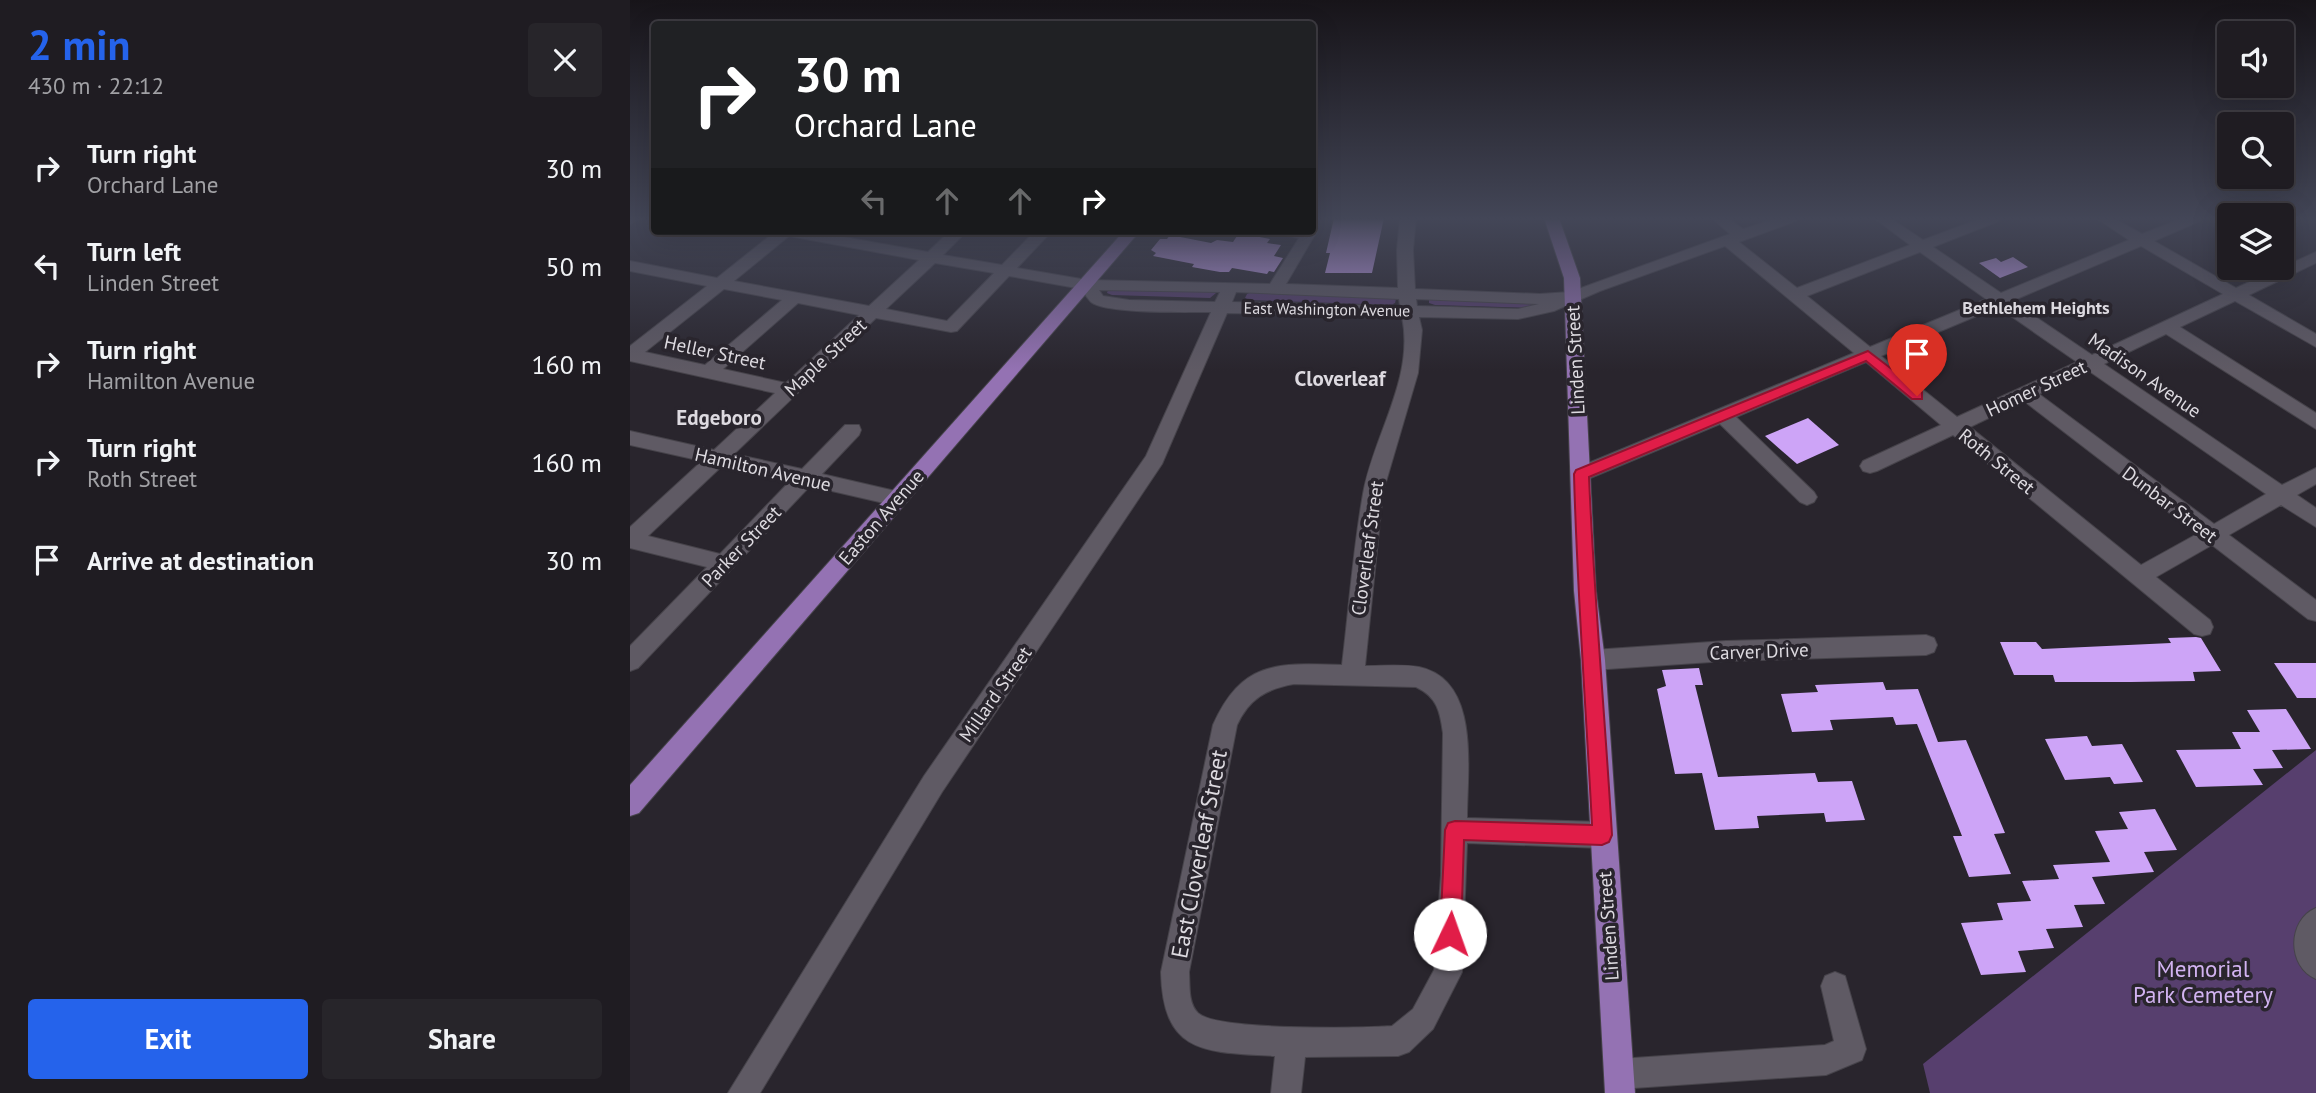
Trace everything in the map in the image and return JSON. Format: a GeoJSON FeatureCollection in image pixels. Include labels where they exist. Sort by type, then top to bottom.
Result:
{"type":"FeatureCollection","features":[{"type":"Feature","properties":{"kind":"main road","name":"Easton Avenue"},"geometry":{"type":"LineString","coordinates":[[630,804],[1035,340],[1100,269]]}},
{"type":"Feature","properties":{"kind":"main road","name":"Linden Street"},"geometry":{"type":"LineString","coordinates":[[1569,269],[1572,278],[1585,591],[1593,660],[1602,835],[1620,1084]]}},
{"type":"Feature","properties":{"kind":"street"},"geometry":{"type":"LineString","coordinates":[[644,269],[951,327],[1006,270]]}},
{"type":"Feature","properties":{"kind":"street"},"geometry":{"type":"LineString","coordinates":[[630,355],[737,269]]}},
{"type":"Feature","properties":{"kind":"street","name":"Maple Street"},"geometry":{"type":"LineString","coordinates":[[630,540],[918,269]]}},
{"type":"Feature","properties":{"kind":"street","name":"East Washington Avenue"},"geometry":{"type":"LineString","coordinates":[[1001,269],[1087,285],[1098,300],[1129,305],[1225,297],[1275,289],[1518,314],[1554,306],[1571,297],[1648,269]]}},
{"type":"Feature","properties":{"kind":"street"},"geometry":{"type":"LineString","coordinates":[[1275,289],[1287,269]]}},
{"type":"Feature","properties":{"kind":"street","name":"Cloverleaf Street"},"geometry":{"type":"LineString","coordinates":[[1352,675],[1373,492],[1380,462],[1406,394],[1413,328],[1408,302],[1407,269]]}},
{"type":"Feature","properties":{"kind":"street","name":"Roth Street"},"geometry":{"type":"LineString","coordinates":[[1767,269],[1954,426],[2202,627]]}},
{"type":"Feature","properties":{"kind":"street"},"geometry":{"type":"LineString","coordinates":[[1795,295],[1862,269]]}},
{"type":"Feature","properties":{"kind":"street","name":"Madison Avenue"},"geometry":{"type":"LineString","coordinates":[[1955,269],[2316,519]]}},
{"type":"Feature","properties":{"kind":"street"},"geometry":{"type":"LineString","coordinates":[[1581,474],[2074,269]]}},
{"type":"Feature","properties":{"kind":"street"},"geometry":{"type":"LineString","coordinates":[[2192,269],[2316,341]]}},
{"type":"Feature","properties":{"kind":"street","name":"Homer Street"},"geometry":{"type":"LineString","coordinates":[[1870,466],[2236,295],[2301,269]]}},
{"type":"Feature","properties":{"kind":"street","name":"East Washington Avenue"},"geometry":{"type":"LineString","coordinates":[[1225,297],[1408,302]]}},
{"type":"Feature","properties":{"kind":"street","name":"Millard Street"},"geometry":{"type":"LineString","coordinates":[[743,1093],[933,783],[1155,459],[1225,297]]}},
{"type":"Feature","properties":{"kind":"street"},"geometry":{"type":"LineString","coordinates":[[709,372],[794,298]]}},
{"type":"Feature","properties":{"kind":"street"},"geometry":{"type":"LineString","coordinates":[[2167,327],[2316,422]]}},
{"type":"Feature","properties":{"kind":"street","name":"Heller Street"},"geometry":{"type":"LineString","coordinates":[[630,355],[790,390]]}},
{"type":"Feature","properties":{"kind":"street","name":"Dunbar Street"},"geometry":{"type":"LineString","coordinates":[[2025,393],[2211,536],[2316,612]]}},
{"type":"Feature","properties":{"kind":"street"},"geometry":{"type":"LineString","coordinates":[[1722,415],[1807,496]]}},
{"type":"Feature","properties":{"kind":"street","name":"Parker Street"},"geometry":{"type":"LineString","coordinates":[[630,661],[852,430]]}},
{"type":"Feature","properties":{"kind":"street","name":"Hamilton Avenue"},"geometry":{"type":"LineString","coordinates":[[630,438],[805,480],[897,498]]}},
{"type":"Feature","properties":{"kind":"street"},"geometry":{"type":"LineString","coordinates":[[2139,577],[2316,475]]}},
{"type":"Feature","properties":{"kind":"street"},"geometry":{"type":"LineString","coordinates":[[630,540],[724,563]]}},
{"type":"Feature","properties":{"kind":"street","name":"Carver Drive"},"geometry":{"type":"LineString","coordinates":[[1593,660],[1726,651],[1926,645]]}},
{"type":"Feature","properties":{"kind":"street","name":"East Cloverleaf Street"},"geometry":{"type":"LineString","coordinates":[[1294,674],[1352,675],[1418,677],[1429,680],[1445,696],[1452,713],[1455,733],[1455,830],[1448,972],[1441,991],[1423,1019],[1398,1041],[1292,1041],[1206,1035],[1192,1028],[1183,1019],[1176,1003],[1175,972],[1225,725],[1234,704],[1243,693],[1267,678],[1294,674]]}},
{"type":"Feature","properties":{"kind":"street"},"geometry":{"type":"LineString","coordinates":[[1455,830],[1602,835]]}},
{"type":"Feature","properties":{"kind":"street"},"geometry":{"type":"LineString","coordinates":[[2316,922],[2309,929],[2310,959],[2316,965]]}},
{"type":"Feature","properties":{"kind":"street"},"geometry":{"type":"LineString","coordinates":[[1620,1084],[1826,1060],[1851,1049],[1835,986]]}},
{"type":"Feature","properties":{"kind":"street"},"geometry":{"type":"LineString","coordinates":[[1286,1093],[1292,1041]]}},
{"type":"Feature","properties":{"kind":"green space"},"geometry":{"type":"Polygon","coordinates":[[[1108,290],[1216,293],[1210,298],[1112,295],[1107,293],[1108,290]]]}},
{"type":"Feature","properties":{"kind":"green space"},"geometry":{"type":"Polygon","coordinates":[[[1253,291],[1396,299],[1391,305],[1245,298],[1253,291]]]}},
{"type":"Feature","properties":{"kind":"green space"},"geometry":{"type":"Polygon","coordinates":[[[1433,298],[1549,303],[1536,308],[1435,305],[1429,303],[1433,298]]]}},
{"type":"Feature","properties":{"kind":"green space","name":"Memorial Park Cemetery"},"geometry":{"type":"Polygon","coordinates":[[[2316,750],[2316,1093],[1930,1093],[1923,1064],[2316,750]]]}},
{"type":"Feature","properties":{"kind":"building"},"geometry":{"type":"Polygon","coordinates":[[[1203,269],[1231,269],[1229,272],[1203,269]]]}},
{"type":"Feature","properties":{"kind":"building"},"geometry":{"type":"Polygon","coordinates":[[[1238,269],[1276,269],[1267,274],[1238,269]]]}},
{"type":"Feature","properties":{"kind":"building"},"geometry":{"type":"Polygon","coordinates":[[[1326,269],[1373,269],[1372,273],[1325,273],[1326,269]]]}},
{"type":"Feature","properties":{"kind":"building"},"geometry":{"type":"Polygon","coordinates":[[[1987,269],[2023,269],[2000,278],[1987,269]]]}},
{"type":"Feature","properties":{"kind":"building"},"geometry":{"type":"Polygon","coordinates":[[[1808,418],[1839,445],[1797,464],[1765,436],[1808,418]]]}},
{"type":"Feature","properties":{"kind":"building"},"geometry":{"type":"Polygon","coordinates":[[[2168,638],[2201,638],[2221,671],[2193,672],[2195,681],[2055,682],[2053,675],[2014,675],[2000,642],[2036,642],[2042,649],[2171,643],[2168,638]]]}},
{"type":"Feature","properties":{"kind":"building"},"geometry":{"type":"Polygon","coordinates":[[[2274,663],[2316,663],[2316,698],[2297,698],[2274,663]]]}},
{"type":"Feature","properties":{"kind":"building"},"geometry":{"type":"Polygon","coordinates":[[[1699,668],[1703,685],[1695,685],[1718,777],[1815,773],[1818,782],[1852,781],[1865,820],[1826,822],[1824,813],[1757,816],[1759,828],[1715,830],[1702,773],[1675,774],[1657,689],[1666,686],[1662,670],[1699,668]]]}},
{"type":"Feature","properties":{"kind":"building"},"geometry":{"type":"Polygon","coordinates":[[[1883,682],[1886,690],[1918,689],[1938,742],[1966,740],[2005,833],[1994,834],[2011,874],[1969,877],[1953,836],[1962,836],[1917,724],[1896,725],[1893,717],[1830,720],[1833,730],[1792,732],[1781,694],[1818,692],[1815,685],[1883,682]]]}},
{"type":"Feature","properties":{"kind":"building"},"geometry":{"type":"Polygon","coordinates":[[[2286,709],[2311,749],[2272,750],[2283,768],[2253,769],[2263,785],[2196,787],[2176,750],[2241,749],[2232,732],[2260,732],[2247,710],[2286,709]]]}},
{"type":"Feature","properties":{"kind":"building"},"geometry":{"type":"Polygon","coordinates":[[[2087,736],[2092,746],[2122,744],[2143,782],[2114,784],[2110,777],[2065,780],[2045,739],[2087,736]]]}},
{"type":"Feature","properties":{"kind":"building"},"geometry":{"type":"Polygon","coordinates":[[[2155,809],[2177,850],[2144,852],[2154,872],[2092,877],[2105,904],[2074,905],[2083,927],[2046,929],[2054,948],[2018,951],[2026,972],[1981,975],[1961,923],[2003,920],[1997,903],[2031,901],[2022,881],[2059,879],[2053,865],[2110,862],[2095,831],[2128,829],[2119,812],[2155,809]]]}},
{"type":"Feature","properties":{"kind":"district","name":"Bethlehem Heights"},"geometry":{"type":"Point","coordinates":[2036,308]}},
{"type":"Feature","properties":{"kind":"district","name":"Cloverleaf"},"geometry":{"type":"Point","coordinates":[1340,379]}},
{"type":"Feature","properties":{"kind":"district","name":"Edgeboro"},"geometry":{"type":"Point","coordinates":[719,418]}},
{"type":"Feature","properties":{"kind":"route"},"geometry":{"type":"LineString","coordinates":[[1450,934],[1455,830],[1602,835],[1593,660],[1585,591],[1581,474],[1868,355],[1917,396]]}}]}
